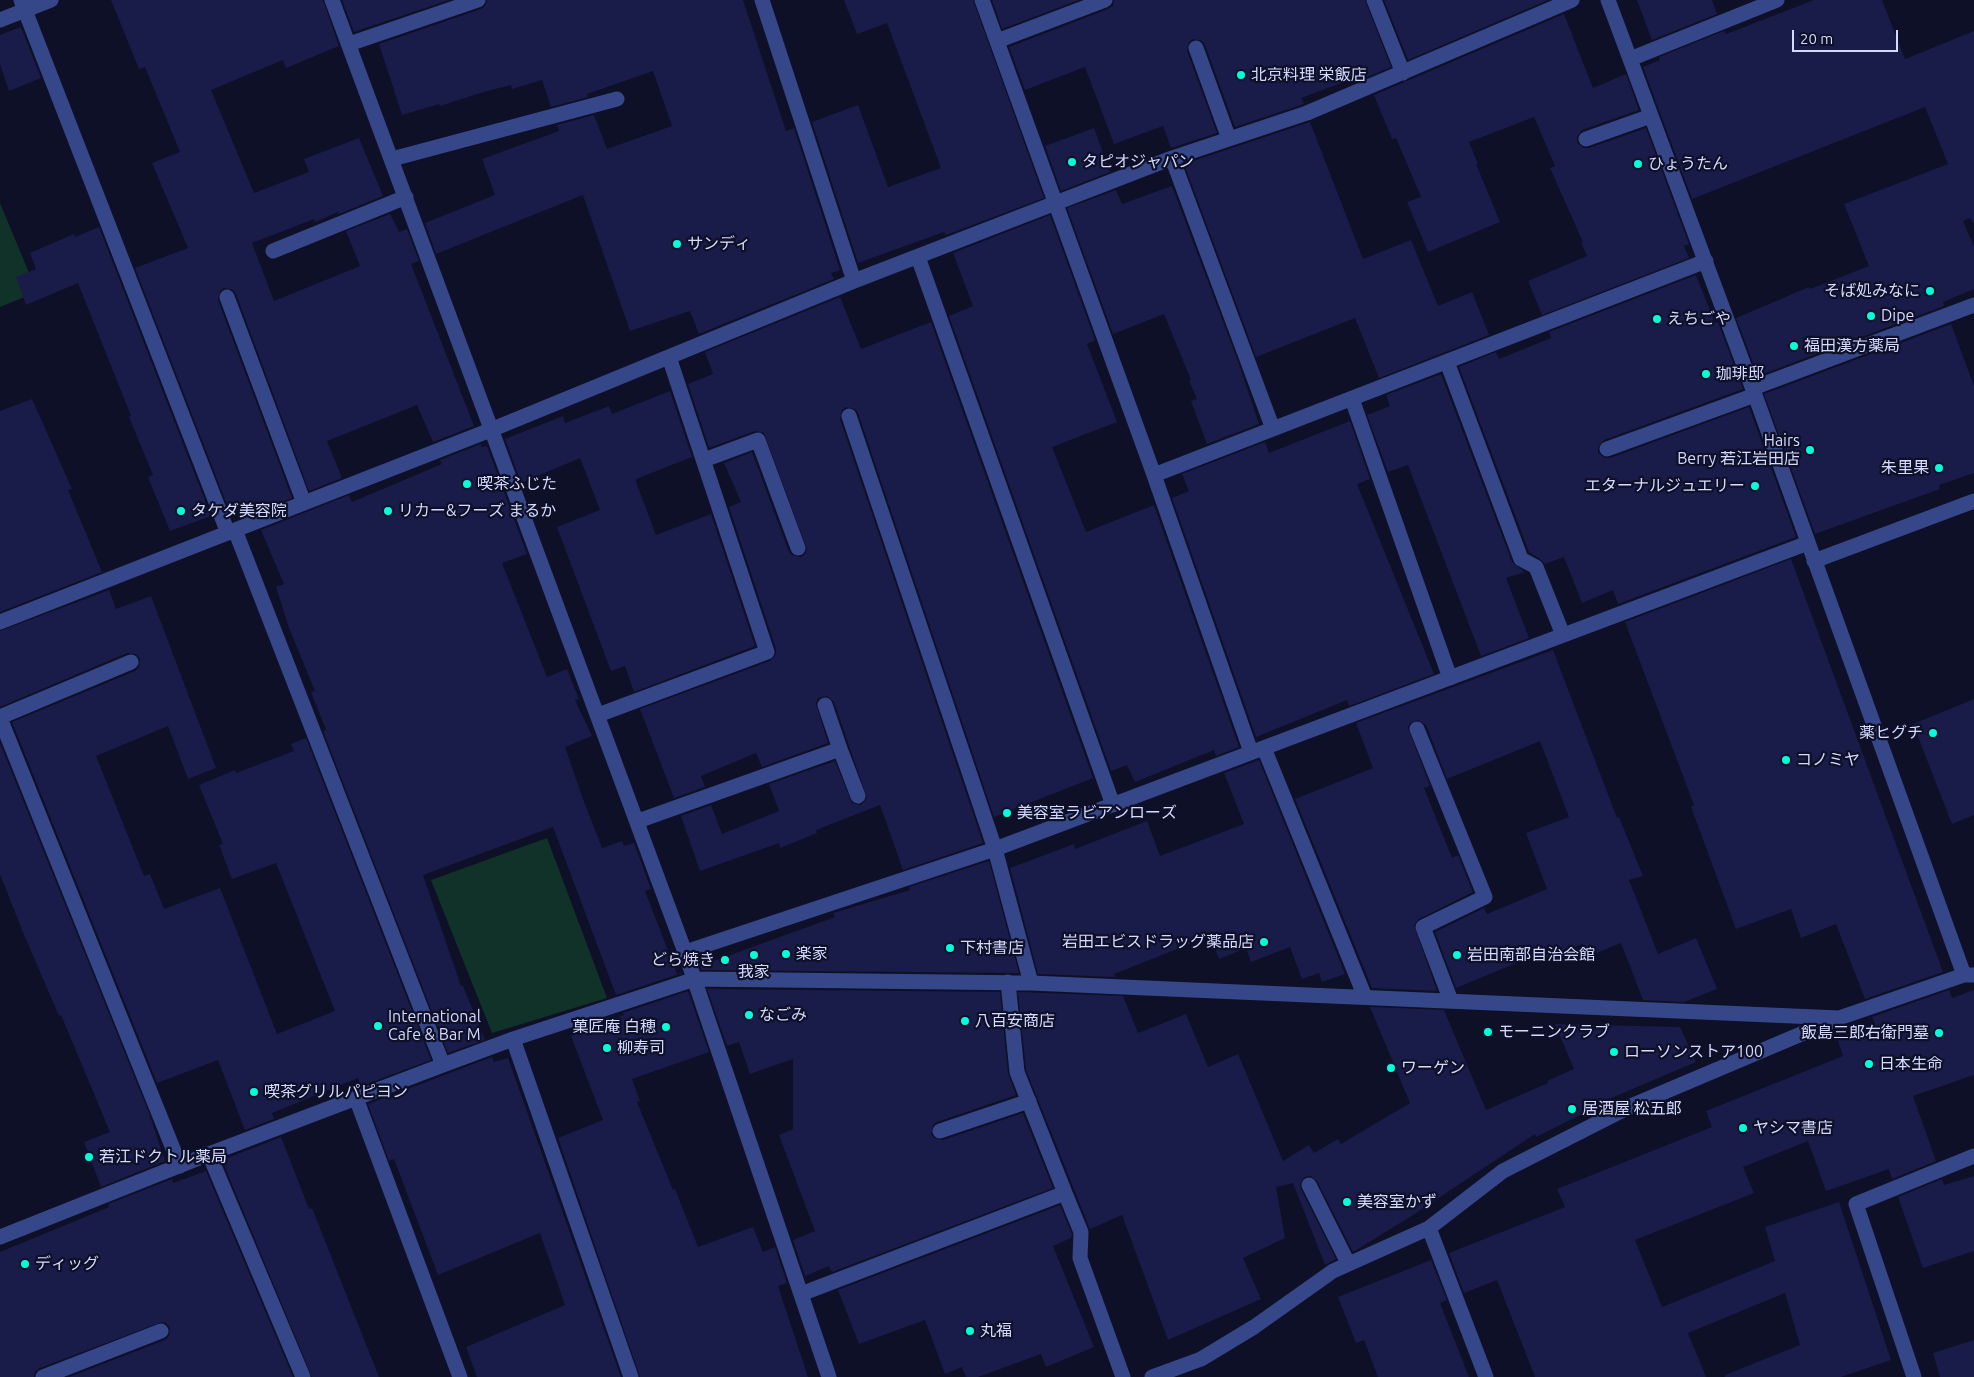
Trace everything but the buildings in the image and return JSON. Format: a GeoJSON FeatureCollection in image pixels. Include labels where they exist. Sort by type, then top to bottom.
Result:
{"type":"FeatureCollection","features":[{"type":"Feature","properties":{"kind":"street"},"geometry":{"type":"LineString","coordinates":[[0,20],[23,5],[51,0]]}},
{"type":"Feature","properties":{"kind":"street"},"geometry":{"type":"LineString","coordinates":[[332,0],[638,821],[695,979],[829,1377]]}},
{"type":"Feature","properties":{"kind":"street"},"geometry":{"type":"LineString","coordinates":[[349,44],[478,0]]}},
{"type":"Feature","properties":{"kind":"street"},"geometry":{"type":"LineString","coordinates":[[762,0],[854,281]]}},
{"type":"Feature","properties":{"kind":"street"},"geometry":{"type":"LineString","coordinates":[[982,0],[1154,476],[1258,750],[1365,997]]}},
{"type":"Feature","properties":{"kind":"street"},"geometry":{"type":"LineString","coordinates":[[997,41],[1106,0]]}},
{"type":"Feature","properties":{"kind":"street"},"geometry":{"type":"LineString","coordinates":[[1374,0],[1403,73]]}},
{"type":"Feature","properties":{"kind":"street"},"geometry":{"type":"LineString","coordinates":[[0,622],[492,429],[918,256],[1172,158],[1306,113],[1572,0]]}},
{"type":"Feature","properties":{"kind":"street"},"geometry":{"type":"LineString","coordinates":[[1152,1377],[1201,1359],[1254,1327],[1333,1271],[1429,1228],[1503,1171],[1631,1106],[1839,1018],[1969,975],[1814,561],[1706,261],[1608,0]]}},
{"type":"Feature","properties":{"kind":"street"},"geometry":{"type":"LineString","coordinates":[[1630,59],[1778,0]]}},
{"type":"Feature","properties":{"kind":"street"},"geometry":{"type":"LineString","coordinates":[[23,5],[443,1065]]}},
{"type":"Feature","properties":{"kind":"street"},"geometry":{"type":"LineString","coordinates":[[1196,48],[1229,139]]}},
{"type":"Feature","properties":{"kind":"street"},"geometry":{"type":"LineString","coordinates":[[392,159],[617,99]]}},
{"type":"Feature","properties":{"kind":"street"},"geometry":{"type":"LineString","coordinates":[[1586,139],[1651,116]]}},
{"type":"Feature","properties":{"kind":"street"},"geometry":{"type":"LineString","coordinates":[[1172,158],[1273,429]]}},
{"type":"Feature","properties":{"kind":"street"},"geometry":{"type":"LineString","coordinates":[[273,251],[406,197]]}},
{"type":"Feature","properties":{"kind":"street"},"geometry":{"type":"LineString","coordinates":[[918,256],[1113,805]]}},
{"type":"Feature","properties":{"kind":"street"},"geometry":{"type":"LineString","coordinates":[[1154,476],[1706,261]]}},
{"type":"Feature","properties":{"kind":"street"},"geometry":{"type":"LineString","coordinates":[[227,297],[304,503]]}},
{"type":"Feature","properties":{"kind":"street"},"geometry":{"type":"LineString","coordinates":[[1607,449],[1974,305]]}},
{"type":"Feature","properties":{"kind":"street"},"geometry":{"type":"LineString","coordinates":[[598,715],[768,652],[669,357]]}},
{"type":"Feature","properties":{"kind":"street"},"geometry":{"type":"LineString","coordinates":[[1446,362],[1520,559],[1536,567],[1563,635]]}},
{"type":"Feature","properties":{"kind":"street"},"geometry":{"type":"LineString","coordinates":[[1352,399],[1450,678]]}},
{"type":"Feature","properties":{"kind":"street"},"geometry":{"type":"LineString","coordinates":[[849,416],[995,849],[1032,983]]}},
{"type":"Feature","properties":{"kind":"street"},"geometry":{"type":"LineString","coordinates":[[704,460],[758,440],[798,548]]}},
{"type":"Feature","properties":{"kind":"street"},"geometry":{"type":"LineString","coordinates":[[1814,561],[1974,501]]}},
{"type":"Feature","properties":{"kind":"street"},"geometry":{"type":"LineString","coordinates":[[685,952],[995,849],[1808,543]]}},
{"type":"Feature","properties":{"kind":"street"},"geometry":{"type":"LineString","coordinates":[[131,662],[0,717],[180,1166]]}},
{"type":"Feature","properties":{"kind":"street"},"geometry":{"type":"LineString","coordinates":[[825,705],[858,796]]}},
{"type":"Feature","properties":{"kind":"street"},"geometry":{"type":"LineString","coordinates":[[1417,729],[1485,897],[1423,926],[1451,1001]]}},
{"type":"Feature","properties":{"kind":"street"},"geometry":{"type":"LineString","coordinates":[[638,821],[840,750]]}},
{"type":"Feature","properties":{"kind":"street"},"geometry":{"type":"LineString","coordinates":[[0,1238],[209,1154],[443,1065],[513,1039],[695,979],[1008,982],[1839,1018]]}},
{"type":"Feature","properties":{"kind":"street"},"geometry":{"type":"LineString","coordinates":[[1008,982],[1017,1072],[1081,1232],[1080,1258],[1123,1377]]}},
{"type":"Feature","properties":{"kind":"street"},"geometry":{"type":"LineString","coordinates":[[513,1039],[631,1377]]}},
{"type":"Feature","properties":{"kind":"street"},"geometry":{"type":"LineString","coordinates":[[356,1098],[460,1377]]}},
{"type":"Feature","properties":{"kind":"street"},"geometry":{"type":"LineString","coordinates":[[940,1132],[1029,1101]]}},
{"type":"Feature","properties":{"kind":"street"},"geometry":{"type":"LineString","coordinates":[[209,1154],[303,1377]]}},
{"type":"Feature","properties":{"kind":"street"},"geometry":{"type":"LineString","coordinates":[[1914,1377],[1856,1204],[1974,1156]]}},
{"type":"Feature","properties":{"kind":"street"},"geometry":{"type":"LineString","coordinates":[[1309,1185],[1348,1263]]}},
{"type":"Feature","properties":{"kind":"street"},"geometry":{"type":"LineString","coordinates":[[801,1294],[1065,1193]]}},
{"type":"Feature","properties":{"kind":"street"},"geometry":{"type":"LineString","coordinates":[[1429,1228],[1486,1377]]}},
{"type":"Feature","properties":{"kind":"street"},"geometry":{"type":"LineString","coordinates":[[43,1377],[161,1331]]}},
{"type":"Feature","properties":{"kind":"green space"},"geometry":{"type":"Polygon","coordinates":[[[0,203],[37,292],[0,307],[0,203]]]}},
{"type":"Feature","properties":{"kind":"green space"},"geometry":{"type":"Polygon","coordinates":[[[547,838],[607,998],[492,1033],[431,880],[547,838]]]}},
{"type":"Feature","properties":{"kind":"place","name":"北京料理 栄飯店"},"geometry":{"type":"Point","coordinates":[1241,75]}},
{"type":"Feature","properties":{"kind":"place","name":"タピオジャパン"},"geometry":{"type":"Point","coordinates":[1072,162]}},
{"type":"Feature","properties":{"kind":"place","name":"ひょうたん"},"geometry":{"type":"Point","coordinates":[1638,164]}},
{"type":"Feature","properties":{"kind":"place","name":"サンディ"},"geometry":{"type":"Point","coordinates":[677,244]}},
{"type":"Feature","properties":{"kind":"place","name":"そば処みなに"},"geometry":{"type":"Point","coordinates":[1930,291]}},
{"type":"Feature","properties":{"kind":"place","name":"Dipe"},"geometry":{"type":"Point","coordinates":[1871,316]}},
{"type":"Feature","properties":{"kind":"place","name":"えちごや"},"geometry":{"type":"Point","coordinates":[1657,319]}},
{"type":"Feature","properties":{"kind":"place","name":"福田漢方薬局"},"geometry":{"type":"Point","coordinates":[1794,346]}},
{"type":"Feature","properties":{"kind":"place","name":"珈琲邸"},"geometry":{"type":"Point","coordinates":[1706,374]}},
{"type":"Feature","properties":{"kind":"place","name":"Hairs Berry 若江岩田店"},"geometry":{"type":"Point","coordinates":[1810,450]}},
{"type":"Feature","properties":{"kind":"place","name":"朱里果"},"geometry":{"type":"Point","coordinates":[1939,468]}},
{"type":"Feature","properties":{"kind":"place","name":"喫茶ふじた"},"geometry":{"type":"Point","coordinates":[467,484]}},
{"type":"Feature","properties":{"kind":"place","name":"エターナルジュエリー"},"geometry":{"type":"Point","coordinates":[1755,486]}},
{"type":"Feature","properties":{"kind":"place","name":"タケダ美容院"},"geometry":{"type":"Point","coordinates":[181,511]}},
{"type":"Feature","properties":{"kind":"place","name":"リカー&フーズ まるか"},"geometry":{"type":"Point","coordinates":[388,511]}},
{"type":"Feature","properties":{"kind":"place","name":"薬ヒグチ"},"geometry":{"type":"Point","coordinates":[1933,733]}},
{"type":"Feature","properties":{"kind":"place","name":"コノミヤ"},"geometry":{"type":"Point","coordinates":[1786,760]}},
{"type":"Feature","properties":{"kind":"place","name":"美容室ラビアンローズ"},"geometry":{"type":"Point","coordinates":[1007,813]}},
{"type":"Feature","properties":{"kind":"place","name":"岩田エビスドラッグ薬品店"},"geometry":{"type":"Point","coordinates":[1264,942]}},
{"type":"Feature","properties":{"kind":"place","name":"下村書店"},"geometry":{"type":"Point","coordinates":[950,948]}},
{"type":"Feature","properties":{"kind":"place","name":"楽家"},"geometry":{"type":"Point","coordinates":[786,954]}},
{"type":"Feature","properties":{"kind":"place","name":"我家"},"geometry":{"type":"Point","coordinates":[754,955]}},
{"type":"Feature","properties":{"kind":"place","name":"岩田南部自治会館"},"geometry":{"type":"Point","coordinates":[1457,955]}},
{"type":"Feature","properties":{"kind":"place","name":"どら焼き"},"geometry":{"type":"Point","coordinates":[725,960]}},
{"type":"Feature","properties":{"kind":"place","name":"なごみ"},"geometry":{"type":"Point","coordinates":[749,1015]}},
{"type":"Feature","properties":{"kind":"place","name":"八百安商店"},"geometry":{"type":"Point","coordinates":[965,1021]}},
{"type":"Feature","properties":{"kind":"place","name":"International Cafe & Bar M"},"geometry":{"type":"Point","coordinates":[378,1026]}},
{"type":"Feature","properties":{"kind":"place","name":"菓匠庵 白穂"},"geometry":{"type":"Point","coordinates":[666,1027]}},
{"type":"Feature","properties":{"kind":"place","name":"モーニンクラブ"},"geometry":{"type":"Point","coordinates":[1488,1032]}},
{"type":"Feature","properties":{"kind":"place","name":"飯島三郎右衛門墓"},"geometry":{"type":"Point","coordinates":[1939,1033]}},
{"type":"Feature","properties":{"kind":"place","name":"柳寿司"},"geometry":{"type":"Point","coordinates":[607,1048]}},
{"type":"Feature","properties":{"kind":"place","name":"ローソンストア100"},"geometry":{"type":"Point","coordinates":[1614,1052]}},
{"type":"Feature","properties":{"kind":"place","name":"日本生命"},"geometry":{"type":"Point","coordinates":[1869,1064]}},
{"type":"Feature","properties":{"kind":"place","name":"ワーゲン"},"geometry":{"type":"Point","coordinates":[1391,1068]}},
{"type":"Feature","properties":{"kind":"place","name":"喫茶グリルパピヨン"},"geometry":{"type":"Point","coordinates":[254,1092]}},
{"type":"Feature","properties":{"kind":"place","name":"居酒屋 松五郎"},"geometry":{"type":"Point","coordinates":[1572,1109]}},
{"type":"Feature","properties":{"kind":"place","name":"ヤシマ書店"},"geometry":{"type":"Point","coordinates":[1743,1128]}},
{"type":"Feature","properties":{"kind":"place","name":"若江ドクトル薬局"},"geometry":{"type":"Point","coordinates":[89,1157]}},
{"type":"Feature","properties":{"kind":"place","name":"美容室かず"},"geometry":{"type":"Point","coordinates":[1347,1202]}},
{"type":"Feature","properties":{"kind":"place","name":"ディッグ"},"geometry":{"type":"Point","coordinates":[25,1264]}},
{"type":"Feature","properties":{"kind":"place","name":"丸福"},"geometry":{"type":"Point","coordinates":[970,1331]}}]}
